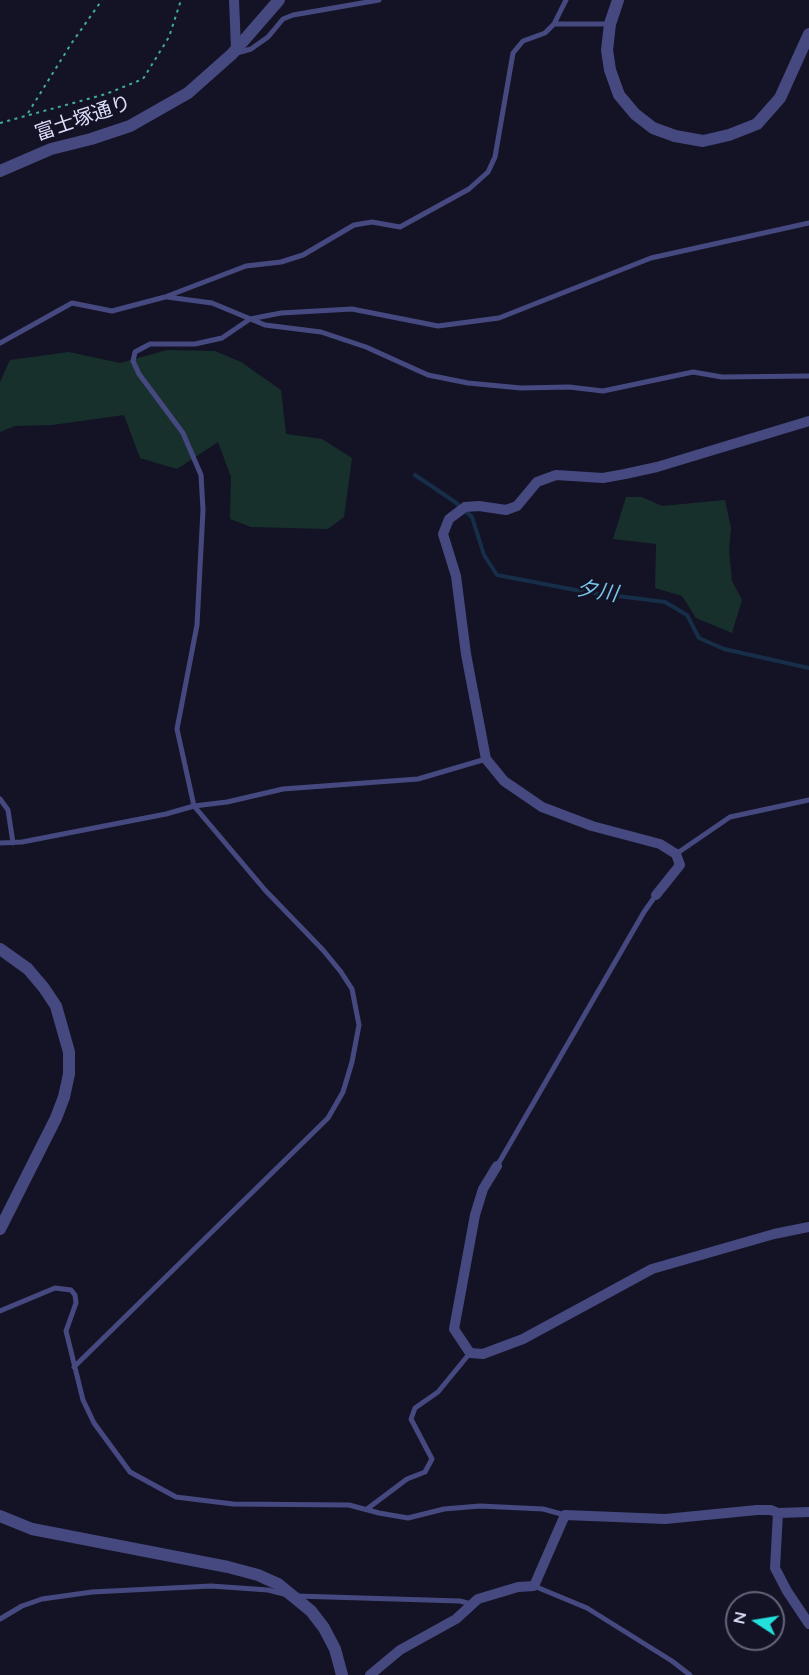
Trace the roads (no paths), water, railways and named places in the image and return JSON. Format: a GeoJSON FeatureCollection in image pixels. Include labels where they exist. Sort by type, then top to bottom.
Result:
{"type":"FeatureCollection","features":[{"type":"Feature","properties":{"kind":"street"},"geometry":{"type":"LineString","coordinates":[[234,0],[234,51]]}},
{"type":"Feature","properties":{"kind":"street","name":"富士塚通り"},"geometry":{"type":"LineString","coordinates":[[0,171],[51,149],[130,126],[188,93],[234,51],[279,0]]}},
{"type":"Feature","properties":{"kind":"street"},"geometry":{"type":"LineString","coordinates":[[618,0],[610,24],[607,50],[610,70],[619,95],[635,114],[653,128],[675,136],[703,141],[729,135],[757,124],[780,98],[809,34]]}},
{"type":"Feature","properties":{"kind":"street"},"geometry":{"type":"LineString","coordinates":[[657,896],[680,865],[676,854],[660,844],[592,826],[542,807],[504,781],[486,759],[466,654],[456,576],[442,534],[449,519],[465,507],[479,506],[506,510],[517,506],[537,482],[556,475],[603,478],[625,474],[657,467],[809,421]]}},
{"type":"Feature","properties":{"kind":"street"},"geometry":{"type":"LineString","coordinates":[[0,949],[28,969],[44,988],[56,1006],[69,1052],[69,1074],[57,1118],[0,1229]]}},
{"type":"Feature","properties":{"kind":"street"},"geometry":{"type":"LineString","coordinates":[[497,1166],[483,1189],[475,1215],[454,1329],[470,1353],[483,1354],[523,1339],[652,1269],[774,1234],[809,1227]]}},
{"type":"Feature","properties":{"kind":"street"},"geometry":{"type":"LineString","coordinates":[[370,1675],[400,1650],[456,1618],[478,1599],[518,1587],[534,1586],[565,1515],[665,1520],[757,1510],[771,1510],[778,1513],[809,1512]]}},
{"type":"Feature","properties":{"kind":"street"},"geometry":{"type":"LineString","coordinates":[[778,1513],[775,1568],[809,1624]]}},
{"type":"Feature","properties":{"kind":"street"},"geometry":{"type":"LineString","coordinates":[[0,1516],[32,1529],[248,1572],[278,1584],[312,1611],[324,1628],[335,1648],[342,1675]]}},
{"type":"Feature","properties":{"kind":"lane"},"geometry":{"type":"LineString","coordinates":[[234,51],[251,49],[268,37],[284,19],[293,15],[379,0]]}},
{"type":"Feature","properties":{"kind":"lane"},"geometry":{"type":"LineString","coordinates":[[0,343],[72,303],[112,311],[165,297],[246,266],[281,262],[303,255],[354,225],[372,222],[400,227],[469,189],[488,172],[495,157],[513,53],[523,42],[545,33],[554,24],[566,0]]}},
{"type":"Feature","properties":{"kind":"lane"},"geometry":{"type":"LineString","coordinates":[[554,24],[610,24]]}},
{"type":"Feature","properties":{"kind":"lane"},"geometry":{"type":"LineString","coordinates":[[74,1366],[328,1118],[342,1092],[352,1062],[359,1025],[352,989],[341,972],[265,890],[194,806],[177,729],[197,625],[202,510],[201,475],[183,433],[139,374],[133,361],[135,352],[150,344],[195,344],[222,338],[250,319],[281,313],[352,309],[438,326],[499,318],[651,258],[809,223]]}},
{"type":"Feature","properties":{"kind":"lane"},"geometry":{"type":"LineString","coordinates":[[165,297],[212,303],[265,325],[330,335],[366,347],[428,375],[468,383],[521,388],[569,387],[603,392],[693,372],[722,377],[809,376]]}},
{"type":"Feature","properties":{"kind":"lane"},"geometry":{"type":"LineString","coordinates":[[0,843],[13,843],[166,814],[194,806],[227,802],[283,789],[418,779],[486,759]]}},
{"type":"Feature","properties":{"kind":"lane"},"geometry":{"type":"LineString","coordinates":[[0,799],[8,810],[13,843]]}},
{"type":"Feature","properties":{"kind":"lane"},"geometry":{"type":"LineString","coordinates":[[676,854],[730,817],[809,800]]}},
{"type":"Feature","properties":{"kind":"lane"},"geometry":{"type":"LineString","coordinates":[[497,1166],[644,912],[657,896]]}},
{"type":"Feature","properties":{"kind":"lane"},"geometry":{"type":"LineString","coordinates":[[0,1311],[55,1288],[71,1290],[75,1295],[76,1303],[66,1331],[82,1400],[94,1423],[129,1472],[176,1497],[233,1504],[349,1505],[379,1514],[408,1518],[444,1509],[480,1506],[543,1509],[565,1515]]}},
{"type":"Feature","properties":{"kind":"lane"},"geometry":{"type":"LineString","coordinates":[[367,1509],[407,1479],[425,1472],[432,1459],[411,1419],[415,1408],[438,1392],[470,1353]]}},
{"type":"Feature","properties":{"kind":"lane"},"geometry":{"type":"LineString","coordinates":[[0,1619],[22,1606],[42,1599],[117,1590],[211,1586],[268,1590],[296,1596],[471,1604]]}},
{"type":"Feature","properties":{"kind":"lane"},"geometry":{"type":"LineString","coordinates":[[534,1586],[587,1608],[672,1661],[690,1675]]}},
{"type":"Feature","properties":{"kind":"waterway","name":"夕川"},"geometry":{"type":"LineString","coordinates":[[415,475],[455,502],[472,517],[484,555],[497,575],[586,592],[665,602],[687,615],[699,638],[724,649],[809,668]]}}]}
